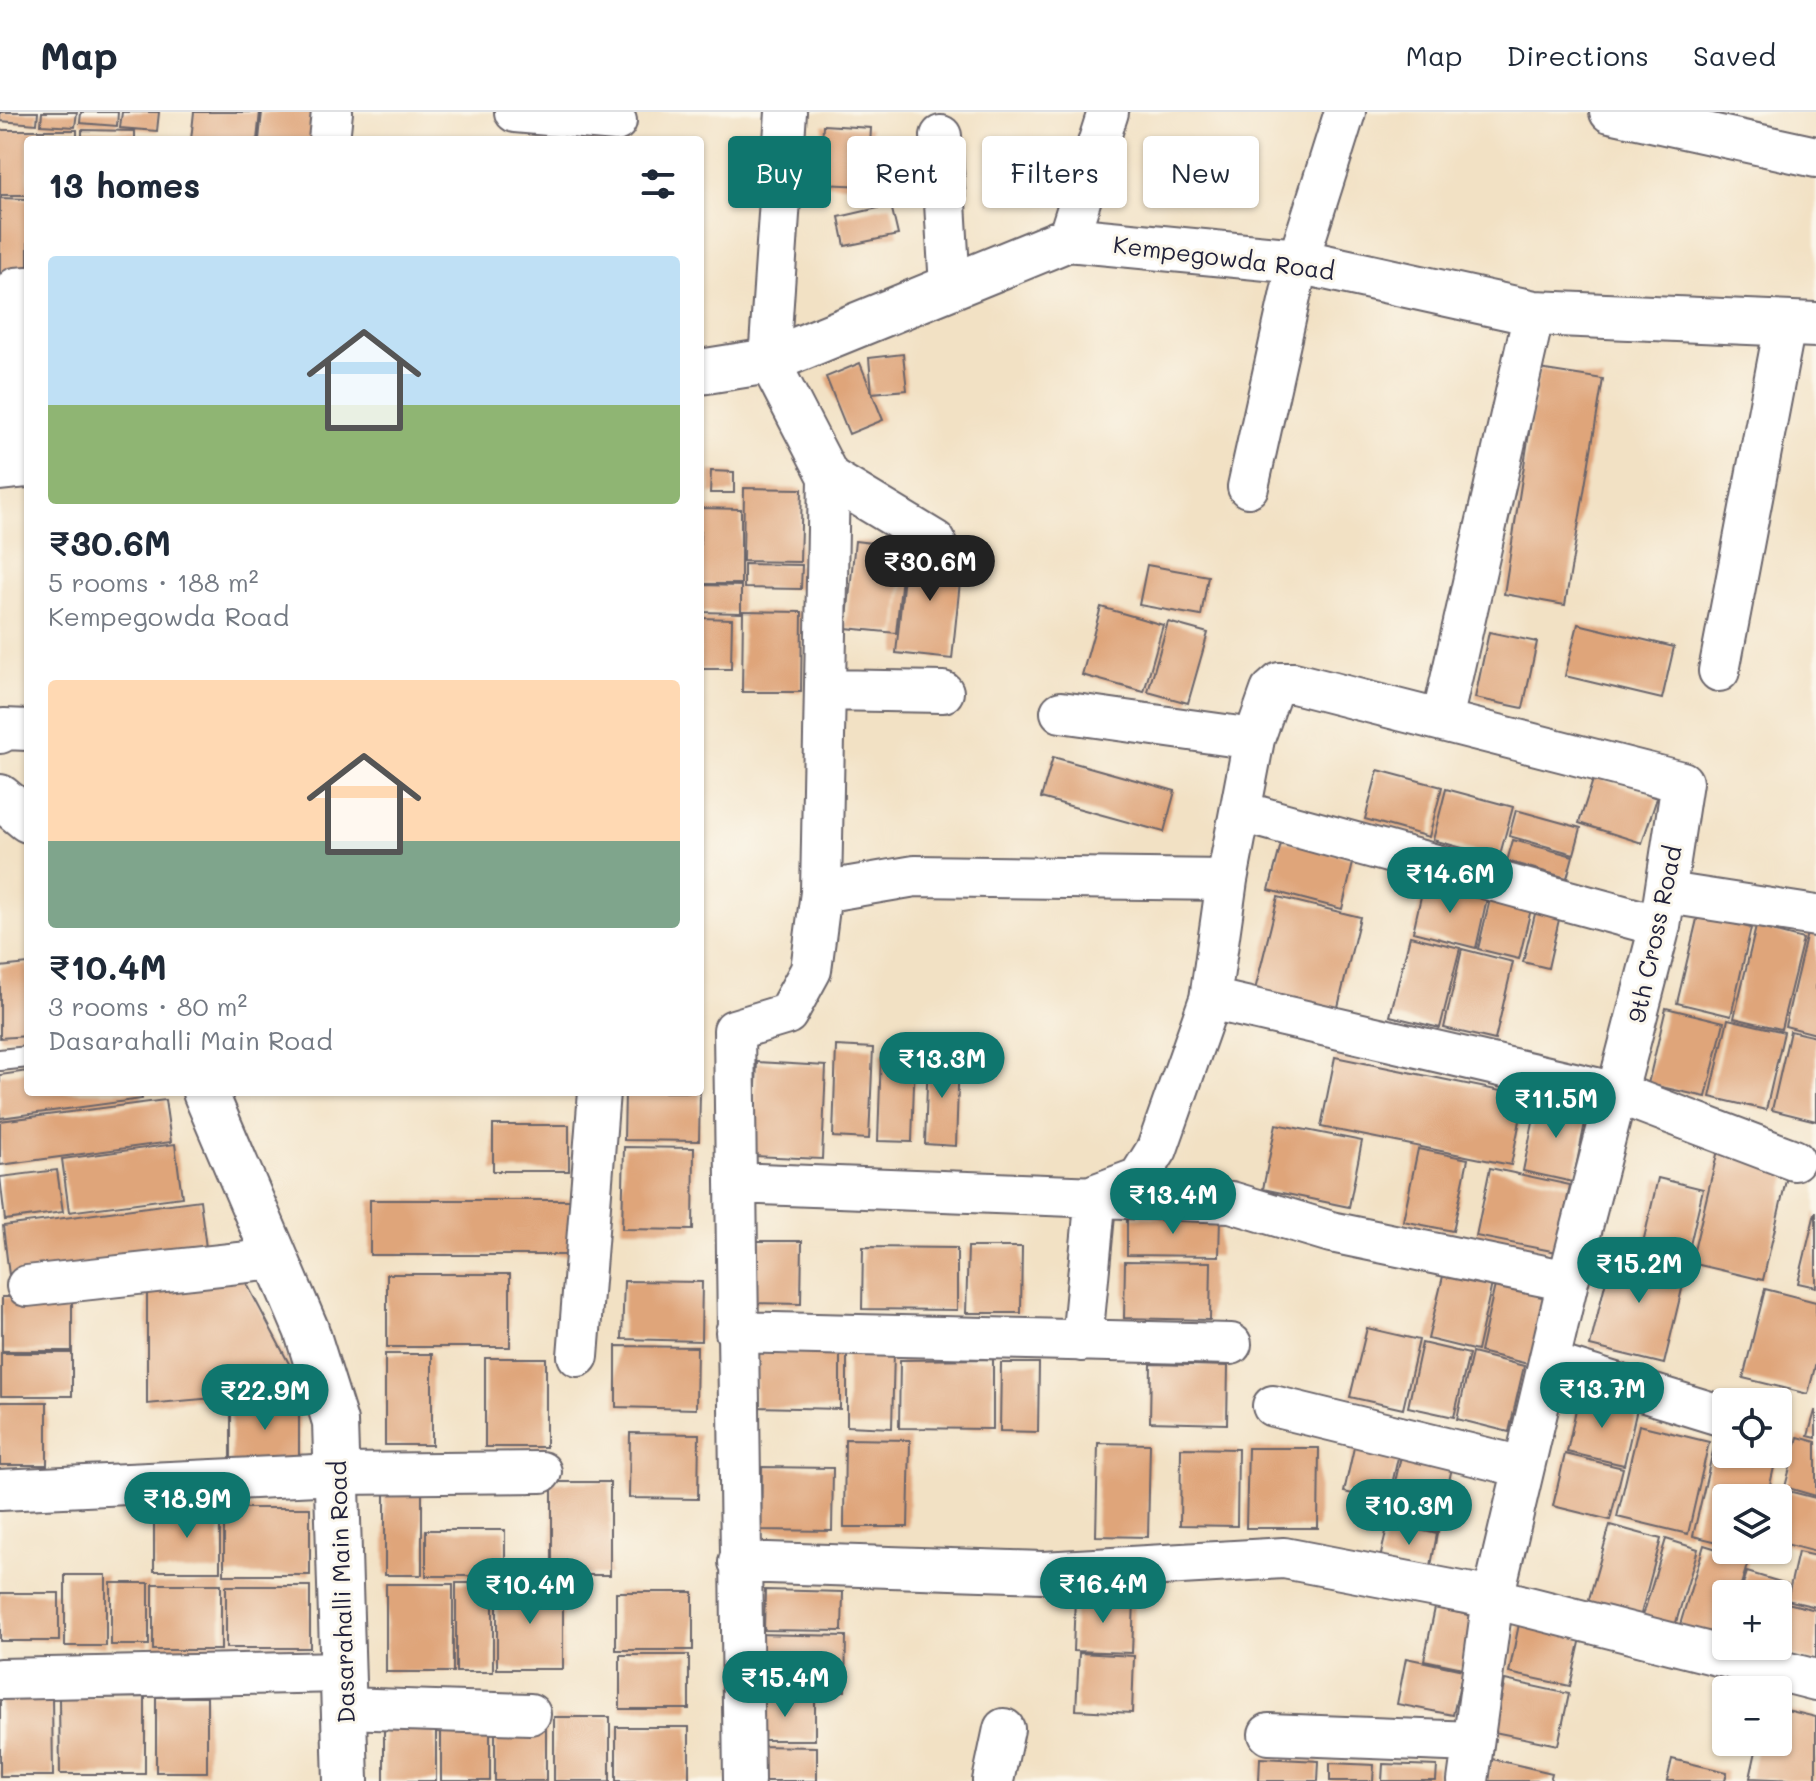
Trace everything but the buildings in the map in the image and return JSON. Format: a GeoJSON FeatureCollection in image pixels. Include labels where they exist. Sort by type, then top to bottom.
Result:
{"type":"FeatureCollection","features":[{"type":"Feature","properties":{"kind":"street"},"geometry":{"type":"LineString","coordinates":[[329,136],[332,112]]}},
{"type":"Feature","properties":{"kind":"street"},"geometry":{"type":"LineString","coordinates":[[515,112],[616,121]]}},
{"type":"Feature","properties":{"kind":"street"},"geometry":{"type":"LineString","coordinates":[[744,1781],[736,1183],[717,1031],[787,1014],[811,970],[821,892],[829,477],[769,361],[786,112]]}},
{"type":"Feature","properties":{"kind":"street"},"geometry":{"type":"LineString","coordinates":[[1068,239],[1108,112]]}},
{"type":"Feature","properties":{"kind":"street"},"geometry":{"type":"LineString","coordinates":[[1248,487],[1298,261],[1345,112]]}},
{"type":"Feature","properties":{"kind":"street"},"geometry":{"type":"LineString","coordinates":[[1610,112],[1816,157]]}},
{"type":"Feature","properties":{"kind":"street"},"geometry":{"type":"LineString","coordinates":[[945,208],[950,287]]}},
{"type":"Feature","properties":{"kind":"street","name":"Kempegowda Road"},"geometry":{"type":"LineString","coordinates":[[704,371],[769,361],[1068,239],[1298,261],[1534,313],[1801,325]]}},
{"type":"Feature","properties":{"kind":"street"},"geometry":{"type":"LineString","coordinates":[[15,467],[16,288],[24,287]]}},
{"type":"Feature","properties":{"kind":"street"},"geometry":{"type":"LineString","coordinates":[[1096,1194],[1139,1178],[1157,1149],[1210,999],[1227,880],[1254,739],[1271,691],[1280,683],[1294,683],[1442,720],[1534,313]]}},
{"type":"Feature","properties":{"kind":"street"},"geometry":{"type":"LineString","coordinates":[[1719,671],[1801,325]]}},
{"type":"Feature","properties":{"kind":"street"},"geometry":{"type":"LineString","coordinates":[[829,477],[935,541]]}},
{"type":"Feature","properties":{"kind":"street"},"geometry":{"type":"LineString","coordinates":[[826,690],[943,692]]}},
{"type":"Feature","properties":{"kind":"street"},"geometry":{"type":"LineString","coordinates":[[1061,712],[1254,739]]}},
{"type":"Feature","properties":{"kind":"street","name":"9th Cross Road"},"geometry":{"type":"LineString","coordinates":[[1442,720],[1682,782],[1664,910],[1568,1281],[1493,1598],[1468,1781]]}},
{"type":"Feature","properties":{"kind":"street"},"geometry":{"type":"LineString","coordinates":[[0,733],[4,729],[24,730]]}},
{"type":"Feature","properties":{"kind":"street"},"geometry":{"type":"LineString","coordinates":[[0,797],[24,817]]}},
{"type":"Feature","properties":{"kind":"street"},"geometry":{"type":"LineString","coordinates":[[1242,812],[1664,910],[1816,916]]}},
{"type":"Feature","properties":{"kind":"street"},"geometry":{"type":"LineString","coordinates":[[821,892],[915,876],[1227,880]]}},
{"type":"Feature","properties":{"kind":"street"},"geometry":{"type":"LineString","coordinates":[[1210,999],[1617,1093],[1794,1160]]}},
{"type":"Feature","properties":{"kind":"street","name":"Dasarahalli Main Road"},"geometry":{"type":"LineString","coordinates":[[207,1096],[306,1329],[335,1422],[346,1781]]}},
{"type":"Feature","properties":{"kind":"street"},"geometry":{"type":"LineString","coordinates":[[578,1356],[599,1096]]}},
{"type":"Feature","properties":{"kind":"street"},"geometry":{"type":"LineString","coordinates":[[736,1183],[1096,1194],[1231,1202],[1331,1232],[1568,1281]]}},
{"type":"Feature","properties":{"kind":"street"},"geometry":{"type":"LineString","coordinates":[[1082,1341],[1096,1194]]}},
{"type":"Feature","properties":{"kind":"street"},"geometry":{"type":"LineString","coordinates":[[27,1286],[276,1259]]}},
{"type":"Feature","properties":{"kind":"street"},"geometry":{"type":"LineString","coordinates":[[736,1332],[1231,1344]]}},
{"type":"Feature","properties":{"kind":"street"},"geometry":{"type":"LineString","coordinates":[[1550,1363],[1712,1413]]}},
{"type":"Feature","properties":{"kind":"street"},"geometry":{"type":"LineString","coordinates":[[1273,1406],[1523,1467]]}},
{"type":"Feature","properties":{"kind":"street"},"geometry":{"type":"LineString","coordinates":[[0,1490],[337,1474],[541,1472]]}},
{"type":"Feature","properties":{"kind":"street"},"geometry":{"type":"LineString","coordinates":[[739,1562],[1043,1572],[1284,1558],[1493,1598],[1816,1680]]}},
{"type":"Feature","properties":{"kind":"street"},"geometry":{"type":"LineString","coordinates":[[0,1679],[344,1690],[530,1714]]}},
{"type":"Feature","properties":{"kind":"street"},"geometry":{"type":"LineString","coordinates":[[993,1781],[1004,1729]]}},
{"type":"Feature","properties":{"kind":"street"},"geometry":{"type":"LineString","coordinates":[[1269,1734],[1473,1742]]}},
{"type":"Feature","properties":{"kind":"lane"},"geometry":{"type":"LineString","coordinates":[[0,1060],[24,1057]]}}]}
